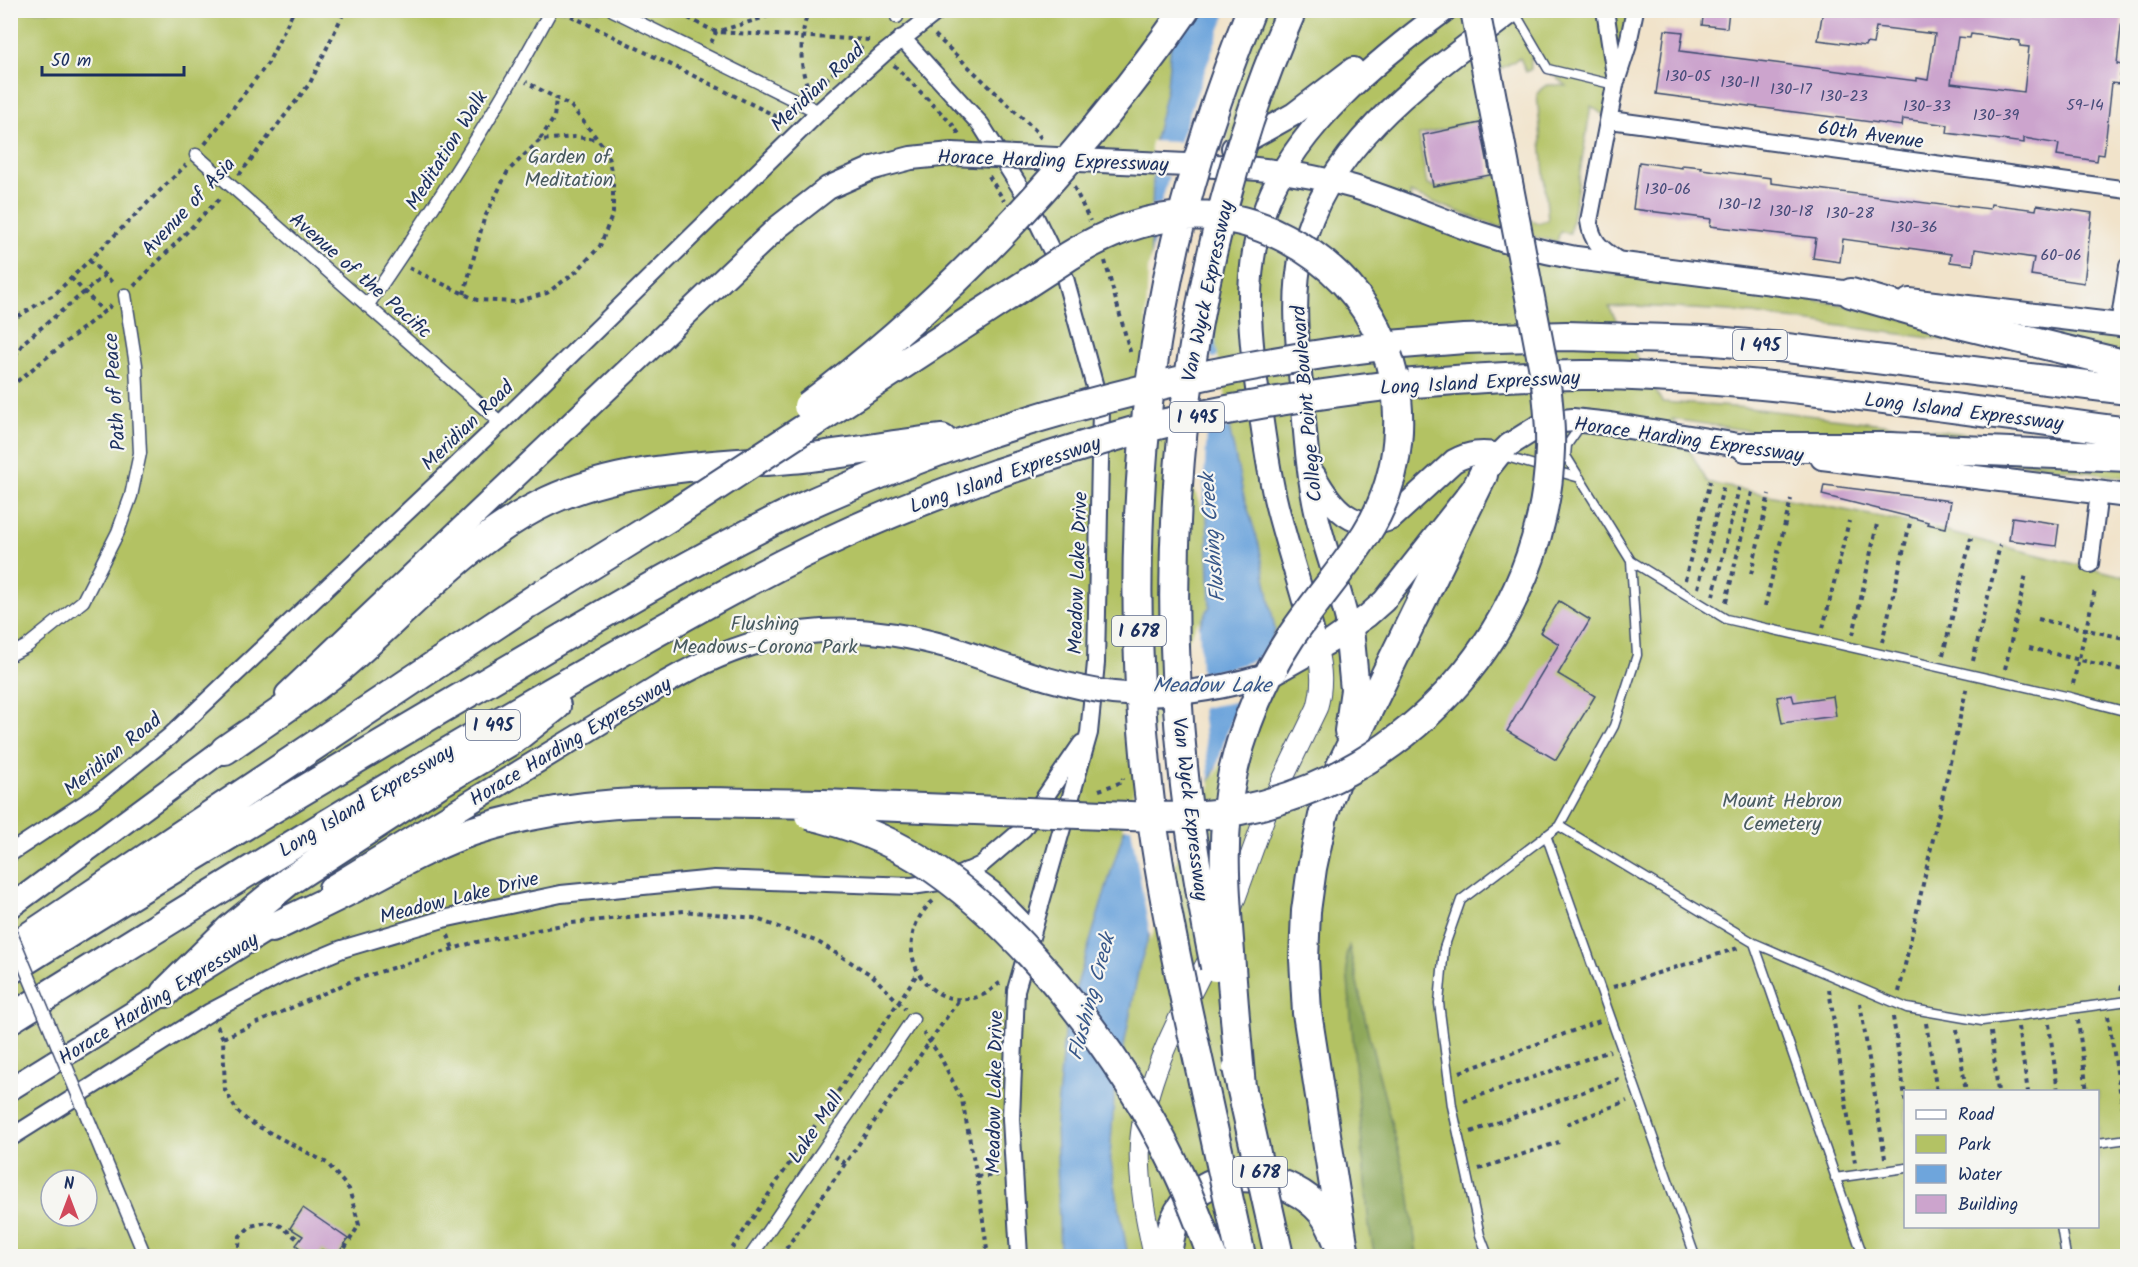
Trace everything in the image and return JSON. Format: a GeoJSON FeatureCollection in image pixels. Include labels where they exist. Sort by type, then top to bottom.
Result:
{"type":"FeatureCollection","features":[{"type":"Feature","properties":{"kind":"highway"},"geometry":{"type":"LineString","coordinates":[[10,948],[530,603],[807,407],[864,363],[929,307],[992,245],[1075,154],[1122,96],[1185,10]]}},
{"type":"Feature","properties":{"kind":"highway","name":"Van Wyck Expressway"},"geometry":{"type":"LineString","coordinates":[[1241,1257],[1186,1006],[1160,870],[1143,733],[1138,599],[1145,439],[1162,307],[1176,239],[1195,171],[1226,76],[1251,10]]}},
{"type":"Feature","properties":{"kind":"highway","name":"Van Wyck Expressway"},"geometry":{"type":"LineString","coordinates":[[1279,1257],[1204,912],[1184,772],[1176,651],[1178,495],[1191,362],[1212,248],[1240,150],[1260,88],[1292,10]]}},
{"type":"Feature","properties":{"kind":"highway"},"geometry":{"type":"LineString","coordinates":[[272,928],[356,888],[416,855],[472,831],[545,813],[622,802],[688,801],[823,804],[1154,818],[1182,817],[1239,811],[1293,796],[1347,773],[1397,741],[1455,687],[1472,667],[1503,621],[1525,572],[1545,497],[1550,424],[1545,376],[1475,10]]}},
{"type":"Feature","properties":{"kind":"highway"},"geometry":{"type":"LineString","coordinates":[[530,603],[669,517],[1069,256],[1106,235],[1125,227],[1164,217],[1183,215],[1221,217],[1242,221],[1280,235],[1315,256],[1347,285],[1379,333],[1390,362],[1396,390],[1397,446],[1389,483],[1375,518],[1366,534],[1305,617],[1265,682],[1246,725],[1233,774],[1226,818],[1224,862],[1241,1087]]}},
{"type":"Feature","properties":{"kind":"highway"},"geometry":{"type":"LineString","coordinates":[[1851,293],[1959,324],[2127,365]]}},
{"type":"Feature","properties":{"kind":"highway","name":"Long Island Expressway"},"geometry":{"type":"LineString","coordinates":[[10,970],[338,770],[683,570],[799,509],[896,467],[986,434],[1065,409],[1184,378],[1284,359],[1390,345],[1464,339],[1566,336],[1704,340],[1770,346],[2127,390]]}},
{"type":"Feature","properties":{"kind":"highway","name":"Long Island Expressway"},"geometry":{"type":"LineString","coordinates":[[10,1019],[423,765],[741,585],[856,529],[920,502],[998,473],[1134,431],[1296,398],[1401,384],[1549,375],[1704,380],[1807,390],[2127,432]]}},
{"type":"Feature","properties":{"kind":"highway"},"geometry":{"type":"LineString","coordinates":[[225,750],[335,671],[439,577],[482,542],[525,513],[571,491],[644,472],[835,454],[894,444],[986,434]]}},
{"type":"Feature","properties":{"kind":"highway"},"geometry":{"type":"LineString","coordinates":[[1746,447],[1890,447],[2127,457]]}},
{"type":"Feature","properties":{"kind":"highway"},"geometry":{"type":"LineString","coordinates":[[1340,768],[1491,465]]}},
{"type":"Feature","properties":{"kind":"highway"},"geometry":{"type":"LineString","coordinates":[[1344,1257],[1307,1013],[1304,958],[1306,911],[1315,851],[1328,800],[1346,747],[1354,690],[1349,629]]}},
{"type":"Feature","properties":{"kind":"highway"},"geometry":{"type":"LineString","coordinates":[[165,993],[230,929],[289,882],[438,783],[514,739],[639,642]]}},
{"type":"Feature","properties":{"kind":"highway"},"geometry":{"type":"LineString","coordinates":[[758,804],[848,825],[897,847],[938,872],[996,921],[1062,992],[1124,1075],[1176,1169],[1212,1257]]}},
{"type":"Feature","properties":{"kind":"highway"},"geometry":{"type":"LineString","coordinates":[[1167,1257],[1173,1227],[1186,1201],[1211,1185],[1228,1179],[1245,1177],[1263,1178],[1281,1183],[1310,1200],[1323,1213],[1344,1257]]}},
{"type":"Feature","properties":{"kind":"main road","name":"College Point Boulevard"},"geometry":{"type":"LineString","coordinates":[[1317,649],[1271,482],[1256,382],[1249,315],[1249,290],[1254,248],[1268,200],[1283,171],[1312,130],[1346,93],[1445,10]]}},
{"type":"Feature","properties":{"kind":"main road","name":"College Point Boulevard"},"geometry":{"type":"LineString","coordinates":[[1349,629],[1316,515],[1308,464],[1296,333],[1296,290],[1305,236],[1315,207],[1330,181],[1362,140],[1395,105],[1442,65],[1514,10]]}},
{"type":"Feature","properties":{"kind":"main road"},"geometry":{"type":"LineString","coordinates":[[1225,158],[1294,114],[1392,40],[1419,30]]}},
{"type":"Feature","properties":{"kind":"main road","name":"Horace Harding Expressway"},"geometry":{"type":"LineString","coordinates":[[10,907],[225,750],[317,666],[778,227],[828,188],[873,168],[911,158],[952,154],[1186,165],[1225,158]]}},
{"type":"Feature","properties":{"kind":"main road"},"geometry":{"type":"LineString","coordinates":[[1225,158],[1370,192],[1508,242],[1566,256],[2123,325]]}},
{"type":"Feature","properties":{"kind":"main road","name":"Horace Harding Expressway"},"geometry":{"type":"LineString","coordinates":[[10,1089],[272,928],[347,876],[689,669],[735,648],[783,636],[837,630],[892,633],[949,647],[1064,683],[1113,693],[1191,692],[1220,688],[1276,672],[1317,649],[1367,616],[1384,601],[1491,465],[1516,440],[1536,428],[1553,422],[1584,421],[1746,447],[2127,496]]}},
{"type":"Feature","properties":{"kind":"main road"},"geometry":{"type":"LineString","coordinates":[[1308,464],[1332,503],[1349,517],[1371,524],[1382,523],[1392,518],[1454,461],[1465,455],[1477,453],[1491,465]]}},
{"type":"Feature","properties":{"kind":"street","name":"Meditation Walk"},"geometry":{"type":"LineString","coordinates":[[367,306],[467,156],[515,77],[551,10]]}},
{"type":"Feature","properties":{"kind":"street"},"geometry":{"type":"LineString","coordinates":[[613,10],[819,112]]}},
{"type":"Feature","properties":{"kind":"street","name":"Meridian Road"},"geometry":{"type":"LineString","coordinates":[[10,853],[71,814],[145,758],[501,423],[819,112],[902,38],[939,10]]}},
{"type":"Feature","properties":{"kind":"street"},"geometry":{"type":"LineString","coordinates":[[1605,10],[1614,60],[1615,85]]}},
{"type":"Feature","properties":{"kind":"street"},"geometry":{"type":"LineString","coordinates":[[1623,263],[1602,249],[1594,240],[1589,221],[1615,85],[1627,48],[1635,10]]}},
{"type":"Feature","properties":{"kind":"street","name":"Meadow Lake Drive"},"geometry":{"type":"LineString","coordinates":[[902,38],[981,125],[1023,192],[1065,278],[1101,409],[1096,663],[1089,733],[1016,990],[1011,1107],[1019,1257]]}},
{"type":"Feature","properties":{"kind":"street","name":"60th Avenue"},"geometry":{"type":"LineString","coordinates":[[1610,120],[2127,190]]}},
{"type":"Feature","properties":{"kind":"street","name":"Avenue of the Pacific"},"geometry":{"type":"LineString","coordinates":[[196,155],[501,423]]}},
{"type":"Feature","properties":{"kind":"street"},"geometry":{"type":"LineString","coordinates":[[2123,325],[2127,266]]}},
{"type":"Feature","properties":{"kind":"street","name":"Path of Peace"},"geometry":{"type":"LineString","coordinates":[[10,655],[27,646],[83,601],[118,532],[131,496],[140,453],[136,365],[125,295]]}},
{"type":"Feature","properties":{"kind":"street"},"geometry":{"type":"LineString","coordinates":[[2090,564],[2099,493]]}},
{"type":"Feature","properties":{"kind":"street"},"geometry":{"type":"LineString","coordinates":[[1154,1257],[1145,1211],[1140,1166],[1140,1143],[1150,1094],[1169,1040],[1233,908],[1265,816],[1317,708],[1322,693],[1322,680],[1317,649]]}},
{"type":"Feature","properties":{"kind":"street","name":"Meadow Lake Drive"},"geometry":{"type":"LineString","coordinates":[[10,1138],[210,1012],[282,974],[342,949],[443,919],[561,894],[715,879],[912,886],[946,881],[981,865],[1023,829],[1089,733]]}},
{"type":"Feature","properties":{"kind":"street"},"geometry":{"type":"LineString","coordinates":[[967,871],[993,890],[1033,931]]}},
{"type":"Feature","properties":{"kind":"street"},"geometry":{"type":"LineString","coordinates":[[10,931],[145,1257]]}},
{"type":"Feature","properties":{"kind":"street","name":"Lake Mall"},"geometry":{"type":"LineString","coordinates":[[751,1257],[912,1019]]}},
{"type":"Feature","properties":{"kind":"lane"},"geometry":{"type":"LineString","coordinates":[[1514,10],[1548,69],[1615,85]]}},
{"type":"Feature","properties":{"kind":"lane"},"geometry":{"type":"LineString","coordinates":[[1584,421],[1567,445],[1566,456],[1631,561],[1726,619],[2002,681],[2127,712]]}},
{"type":"Feature","properties":{"kind":"lane"},"geometry":{"type":"LineString","coordinates":[[1491,465],[1580,478]]}},
{"type":"Feature","properties":{"kind":"lane"},"geometry":{"type":"LineString","coordinates":[[1488,1257],[1480,1235],[1452,1106],[1439,1003],[1444,948],[1461,900],[1558,826],[1614,726],[1637,655],[1631,561]]}},
{"type":"Feature","properties":{"kind":"lane"},"geometry":{"type":"LineString","coordinates":[[1558,826],[1754,943],[1894,1002],[1924,1011],[1982,1021],[2123,1001]]}},
{"type":"Feature","properties":{"kind":"lane"},"geometry":{"type":"LineString","coordinates":[[1546,835],[1695,1257]]}},
{"type":"Feature","properties":{"kind":"lane"},"geometry":{"type":"LineString","coordinates":[[1754,943],[1863,1257]]}},
{"type":"Feature","properties":{"kind":"lane"},"geometry":{"type":"LineString","coordinates":[[2099,1143],[2127,1138]]}},
{"type":"Feature","properties":{"kind":"lane"},"geometry":{"type":"LineString","coordinates":[[1835,1178],[1904,1168]]}},
{"type":"Feature","properties":{"kind":"lane"},"geometry":{"type":"LineString","coordinates":[[2061,1228],[2066,1257]]}},
{"type":"Feature","properties":{"kind":"path","name":"Avenue of Asia"},"geometry":{"type":"LineString","coordinates":[[10,321],[55,294],[196,155],[268,63],[294,10]]}},
{"type":"Feature","properties":{"kind":"path","name":"Avenue of Asia"},"geometry":{"type":"LineString","coordinates":[[10,387],[125,295],[230,186],[310,82],[345,10]]}},
{"type":"Feature","properties":{"kind":"path"},"geometry":{"type":"LineString","coordinates":[[560,10],[801,129]]}},
{"type":"Feature","properties":{"kind":"path"},"geometry":{"type":"LineString","coordinates":[[672,10],[716,32],[870,40],[874,45]]}},
{"type":"Feature","properties":{"kind":"path"},"geometry":{"type":"LineString","coordinates":[[704,56],[716,32],[772,15],[781,10]]}},
{"type":"Feature","properties":{"kind":"path"},"geometry":{"type":"LineString","coordinates":[[809,10],[803,37],[802,62],[805,82],[811,93]]}},
{"type":"Feature","properties":{"kind":"path"},"geometry":{"type":"LineString","coordinates":[[932,32],[1035,130],[1042,140]]}},
{"type":"Feature","properties":{"kind":"path"},"geometry":{"type":"LineString","coordinates":[[397,263],[477,300],[516,302],[547,293],[577,272],[600,246],[613,213],[613,181],[607,151],[571,106],[515,77]]}},
{"type":"Feature","properties":{"kind":"path"},"geometry":{"type":"LineString","coordinates":[[464,294],[484,219],[508,171],[540,140],[554,118],[556,98]]}},
{"type":"Feature","properties":{"kind":"path"},"geometry":{"type":"LineString","coordinates":[[540,140],[574,137],[597,139]]}},
{"type":"Feature","properties":{"kind":"path"},"geometry":{"type":"LineString","coordinates":[[1069,180],[1094,227]]}},
{"type":"Feature","properties":{"kind":"path"},"geometry":{"type":"LineString","coordinates":[[1104,258],[1132,360]]}},
{"type":"Feature","properties":{"kind":"path"},"geometry":{"type":"LineString","coordinates":[[89,260],[125,295]]}},
{"type":"Feature","properties":{"kind":"path"},"geometry":{"type":"LineString","coordinates":[[10,363],[24,342],[105,275]]}},
{"type":"Feature","properties":{"kind":"path"},"geometry":{"type":"LineString","coordinates":[[71,278],[104,312]]}},
{"type":"Feature","properties":{"kind":"path"},"geometry":{"type":"LineString","coordinates":[[1685,580],[1710,481]]}},
{"type":"Feature","properties":{"kind":"path"},"geometry":{"type":"LineString","coordinates":[[1698,589],[1724,484]]}},
{"type":"Feature","properties":{"kind":"path"},"geometry":{"type":"LineString","coordinates":[[1713,596],[1739,488]]}},
{"type":"Feature","properties":{"kind":"path"},"geometry":{"type":"LineString","coordinates":[[1726,602],[1752,492]]}},
{"type":"Feature","properties":{"kind":"path"},"geometry":{"type":"LineString","coordinates":[[1751,574],[1768,494]]}},
{"type":"Feature","properties":{"kind":"path"},"geometry":{"type":"LineString","coordinates":[[1765,606],[1791,500]]}},
{"type":"Feature","properties":{"kind":"path"},"geometry":{"type":"LineString","coordinates":[[1820,640],[1849,521]]}},
{"type":"Feature","properties":{"kind":"path"},"geometry":{"type":"LineString","coordinates":[[1880,654],[1910,523]]}},
{"type":"Feature","properties":{"kind":"path"},"geometry":{"type":"LineString","coordinates":[[1850,647],[1877,524]]}},
{"type":"Feature","properties":{"kind":"path"},"geometry":{"type":"LineString","coordinates":[[1940,667],[1971,538]]}},
{"type":"Feature","properties":{"kind":"path"},"geometry":{"type":"LineString","coordinates":[[1904,1095],[1894,1002],[2000,545]]}},
{"type":"Feature","properties":{"kind":"path"},"geometry":{"type":"LineString","coordinates":[[2002,681],[2026,574]]}},
{"type":"Feature","properties":{"kind":"path"},"geometry":{"type":"LineString","coordinates":[[2070,697],[2095,590]]}},
{"type":"Feature","properties":{"kind":"path"},"geometry":{"type":"LineString","coordinates":[[2038,619],[2127,639]]}},
{"type":"Feature","properties":{"kind":"path"},"geometry":{"type":"LineString","coordinates":[[2029,648],[2127,671]]}},
{"type":"Feature","properties":{"kind":"path"},"geometry":{"type":"LineString","coordinates":[[1098,791],[1122,782],[1124,772]]}},
{"type":"Feature","properties":{"kind":"path"},"geometry":{"type":"LineString","coordinates":[[940,895],[923,910],[914,928],[910,945],[913,963],[918,974],[934,991],[951,998],[968,999],[986,993],[1000,983],[1004,977]]}},
{"type":"Feature","properties":{"kind":"path"},"geometry":{"type":"LineString","coordinates":[[223,1038],[354,980],[472,943],[572,923],[684,911],[754,918],[818,942],[873,976],[898,1001],[931,1042],[962,1100],[977,1177],[988,1257]]}},
{"type":"Feature","properties":{"kind":"path"},"geometry":{"type":"LineString","coordinates":[[1601,990],[1754,943]]}},
{"type":"Feature","properties":{"kind":"path"},"geometry":{"type":"LineString","coordinates":[[2123,1001],[2127,961]]}},
{"type":"Feature","properties":{"kind":"path"},"geometry":{"type":"LineString","coordinates":[[728,1257],[918,974]]}},
{"type":"Feature","properties":{"kind":"path"},"geometry":{"type":"LineString","coordinates":[[1826,974],[1857,1175]]}},
{"type":"Feature","properties":{"kind":"path"},"geometry":{"type":"LineString","coordinates":[[1858,987],[1887,1171]]}},
{"type":"Feature","properties":{"kind":"path"},"geometry":{"type":"LineString","coordinates":[[781,1257],[960,998]]}},
{"type":"Feature","properties":{"kind":"path"},"geometry":{"type":"LineString","coordinates":[[2106,1004],[2127,1138]]}},
{"type":"Feature","properties":{"kind":"path"},"geometry":{"type":"LineString","coordinates":[[2076,1008],[2087,1090]]}},
{"type":"Feature","properties":{"kind":"path"},"geometry":{"type":"LineString","coordinates":[[1924,1011],[1937,1090]]}},
{"type":"Feature","properties":{"kind":"path"},"geometry":{"type":"LineString","coordinates":[[2047,1011],[2058,1090]]}},
{"type":"Feature","properties":{"kind":"path"},"geometry":{"type":"LineString","coordinates":[[210,1012],[223,1038],[225,1090],[237,1111],[248,1120],[327,1163],[349,1189],[359,1225],[339,1257]]}},
{"type":"Feature","properties":{"kind":"path"},"geometry":{"type":"LineString","coordinates":[[1955,1016],[1966,1090]]}},
{"type":"Feature","properties":{"kind":"path"},"geometry":{"type":"LineString","coordinates":[[2017,1016],[2028,1090]]}},
{"type":"Feature","properties":{"kind":"path"},"geometry":{"type":"LineString","coordinates":[[1448,1076],[1610,1017]]}},
{"type":"Feature","properties":{"kind":"path"},"geometry":{"type":"LineString","coordinates":[[1990,1020],[1998,1090]]}},
{"type":"Feature","properties":{"kind":"path"},"geometry":{"type":"LineString","coordinates":[[1452,1106],[1621,1047]]}},
{"type":"Feature","properties":{"kind":"path"},"geometry":{"type":"LineString","coordinates":[[1459,1136],[1631,1075]]}},
{"type":"Feature","properties":{"kind":"path"},"geometry":{"type":"LineString","coordinates":[[1568,1124],[1639,1096]]}},
{"type":"Feature","properties":{"kind":"path"},"geometry":{"type":"LineString","coordinates":[[1467,1173],[1558,1142]]}},
{"type":"Feature","properties":{"kind":"path"},"geometry":{"type":"LineString","coordinates":[[977,1177],[1004,1175]]}},
{"type":"Feature","properties":{"kind":"path"},"geometry":{"type":"LineString","coordinates":[[238,1257],[240,1236],[251,1226],[267,1222],[281,1226],[300,1241]]}},
{"type":"Feature","properties":{"kind":"green space","name":"Flushing Meadows-Corona Park"},"geometry":{"type":"Polygon","coordinates":[[[10,11],[1634,11],[1610,120],[1591,106],[1570,233],[1560,232],[1557,242],[1538,238],[1482,221],[1410,193],[1413,218],[1589,270],[1835,303],[1967,334],[1983,342],[1974,344],[1730,311],[1635,306],[1609,307],[1662,402],[1749,408],[1967,434],[1974,438],[1751,431],[1672,419],[1708,483],[1910,523],[2127,577],[2127,1256],[11,1256],[10,11]],[[1531,57],[1531,69],[1526,72],[1520,58],[1482,82],[1491,118],[1419,135],[1427,185],[1439,188],[1499,174],[1507,210],[1538,223],[1548,220],[1537,94],[1547,85],[1567,86],[1531,57]]]}},
{"type":"Feature","properties":{"kind":"green space"},"geometry":{"type":"Polygon","coordinates":[[[2056,330],[2127,340],[2127,354],[2057,337],[2056,330]]]}},
{"type":"Feature","properties":{"kind":"green space"},"geometry":{"type":"Polygon","coordinates":[[[1986,458],[2127,464],[2127,478],[1986,458]]]}},
{"type":"Feature","properties":{"kind":"green space"},"geometry":{"type":"Polygon","coordinates":[[[1349,946],[1369,1036],[1409,1192],[1417,1256],[1375,1256],[1369,1228],[1346,956],[1349,946]]]}},
{"type":"Feature","properties":{"kind":"water","name":"Meadow Lake"},"geometry":{"type":"Polygon","coordinates":[[[1174,11],[1246,11],[1203,259],[1214,356],[1243,493],[1259,545],[1275,630],[1238,724],[1180,840],[1139,967],[1114,1098],[1110,1157],[1128,1256],[1060,1256],[1056,1122],[1065,1025],[1113,865],[1177,667],[1210,606],[1207,518],[1156,374],[1149,318],[1154,144],[1167,87],[1174,11]]]}},
{"type":"Feature","properties":{"kind":"pier"},"geometry":{"type":"Polygon","coordinates":[[[1227,10],[1249,11],[1206,260],[1217,355],[1232,427],[1207,432],[1202,511],[1153,374],[1146,318],[1148,270],[1156,230],[1150,230],[1150,206],[1161,204],[1169,176],[1151,174],[1151,141],[1179,142],[1227,10]]]}},
{"type":"Feature","properties":{"kind":"pier"},"geometry":{"type":"Polygon","coordinates":[[[1199,620],[1201,674],[1231,668],[1258,659],[1278,630],[1241,725],[1213,780],[1226,735],[1240,701],[1202,708],[1210,786],[1183,841],[1151,940],[1131,828],[1122,828],[1174,666],[1199,620]]]}},
{"type":"Feature","properties":{"kind":"building"},"geometry":{"type":"Polygon","coordinates":[[[1704,10],[1729,10],[1727,28],[1702,25],[1704,10]]]}},
{"type":"Feature","properties":{"kind":"building"},"geometry":{"type":"Polygon","coordinates":[[[1823,10],[2123,10],[2117,64],[2122,65],[2119,84],[2112,83],[2104,155],[2098,154],[2097,161],[2057,155],[2059,144],[2024,138],[2024,143],[1947,133],[1948,125],[1903,119],[1902,126],[1656,94],[1665,30],[1683,32],[1680,51],[1917,81],[1917,78],[1928,80],[1935,34],[1876,27],[1873,44],[1866,43],[1865,46],[1818,40],[1823,10]],[[1971,34],[1970,38],[1958,37],[1951,83],[2024,92],[2029,47],[2020,46],[2020,41],[1971,34]]]}},
{"type":"Feature","properties":{"kind":"building"},"geometry":{"type":"Polygon","coordinates":[[[1480,123],[1490,175],[1433,186],[1423,135],[1480,123]]]}},
{"type":"Feature","properties":{"kind":"building"},"geometry":{"type":"Polygon","coordinates":[[[1639,162],[1682,168],[1682,165],[1702,167],[1701,169],[1771,178],[1771,183],[1957,207],[1957,205],[1990,209],[1991,204],[2036,210],[2037,205],[2092,213],[2084,283],[2031,275],[2034,258],[1975,249],[1973,265],[1950,262],[1951,254],[1843,239],[1840,262],[1813,258],[1816,238],[1710,226],[1711,219],[1633,209],[1639,162]]]}},
{"type":"Feature","properties":{"kind":"building"},"geometry":{"type":"Polygon","coordinates":[[[1824,485],[1951,501],[1946,528],[1822,495],[1824,485]]]}},
{"type":"Feature","properties":{"kind":"building"},"geometry":{"type":"Polygon","coordinates":[[[2012,517],[2059,524],[2056,546],[2009,540],[2012,517]]]}},
{"type":"Feature","properties":{"kind":"building"},"geometry":{"type":"Polygon","coordinates":[[[1559,601],[1590,620],[1558,674],[1595,696],[1556,760],[1507,731],[1559,644],[1540,632],[1559,601]]]}},
{"type":"Feature","properties":{"kind":"building"},"geometry":{"type":"Polygon","coordinates":[[[1792,695],[1794,702],[1833,696],[1836,716],[1782,723],[1777,697],[1792,695]]]}},
{"type":"Feature","properties":{"kind":"building"},"geometry":{"type":"Polygon","coordinates":[[[303,1208],[348,1239],[336,1257],[322,1250],[317,1257],[312,1257],[296,1245],[303,1236],[290,1228],[303,1208]]]}},
{"type":"Feature","properties":{"kind":"waterway","name":"Flushing Creek"},"geometry":{"type":"LineString","coordinates":[[1211,323],[1214,355]]}},
{"type":"Feature","properties":{"kind":"park label","name":"Garden of Meditation"},"geometry":{"type":"Point","coordinates":[569,168]}},
{"type":"Feature","properties":{"kind":"park label","name":"Mount Hebron Cemetery"},"geometry":{"type":"Point","coordinates":[1782,812]}}]}
